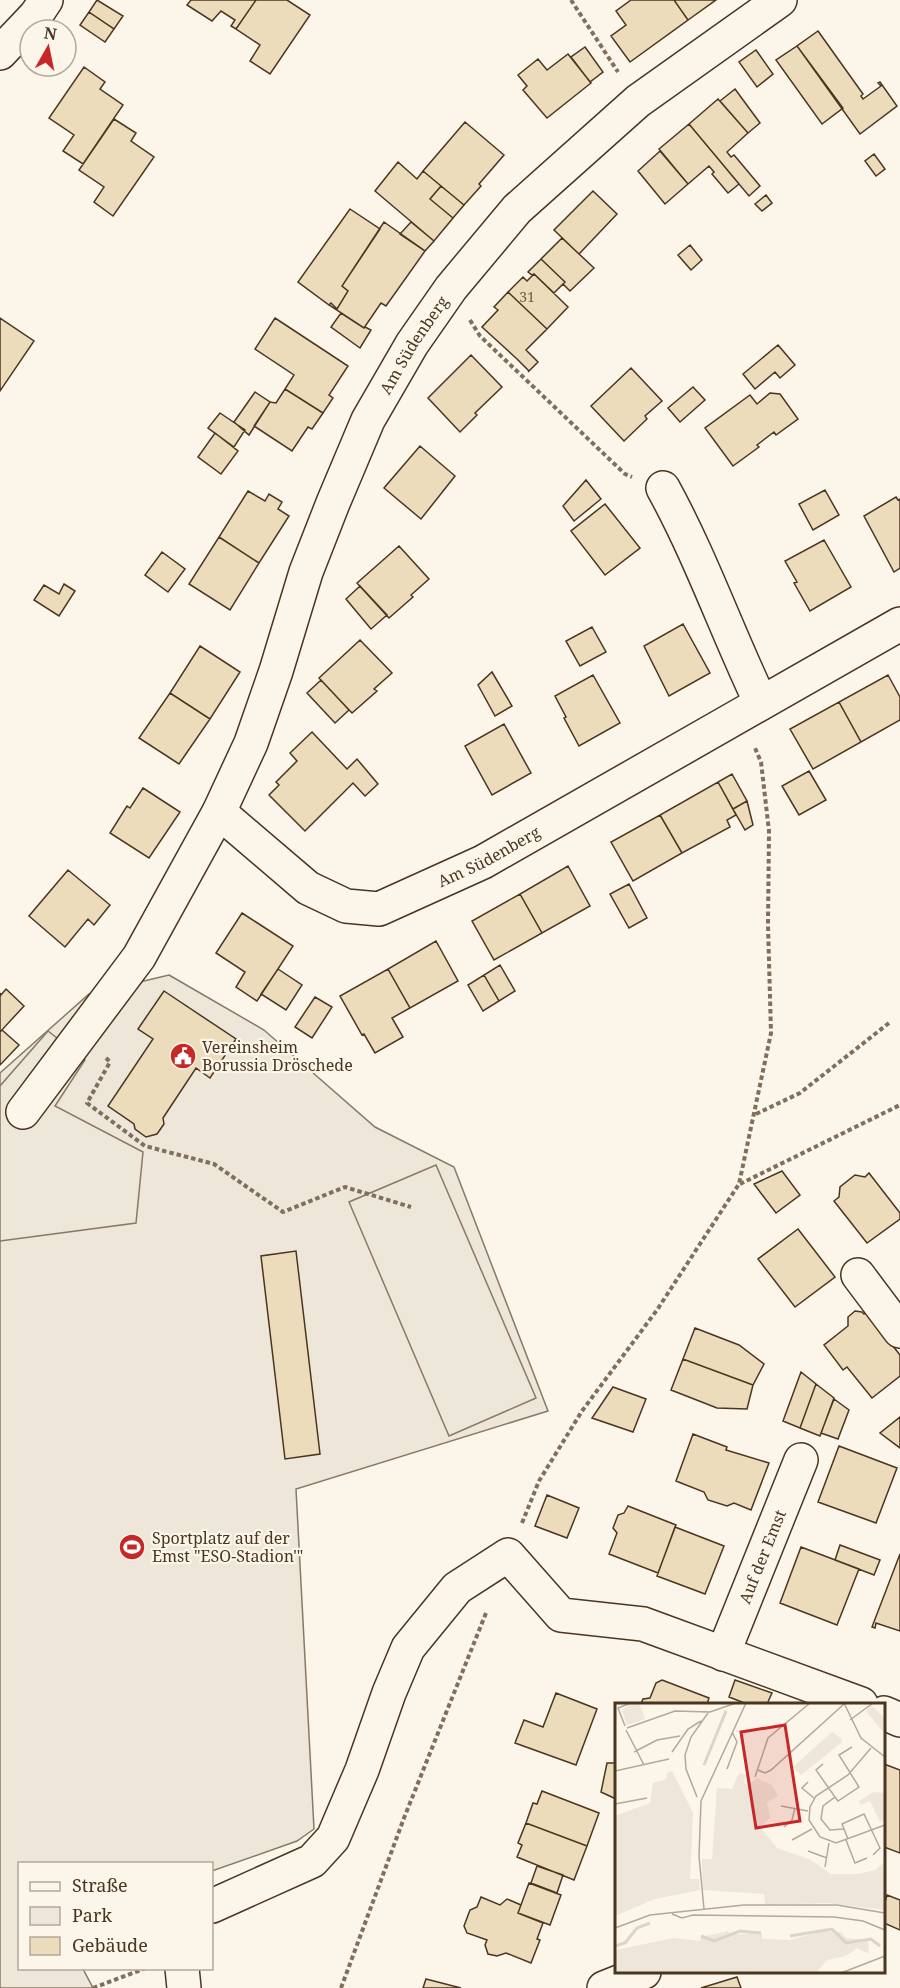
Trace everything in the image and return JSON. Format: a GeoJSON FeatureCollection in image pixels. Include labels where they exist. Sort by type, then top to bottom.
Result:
{"type":"FeatureCollection","features":[{"type":"Feature","properties":{"kind":"street"},"geometry":{"type":"LineString","coordinates":[[0,52],[36,15],[46,0]]}},
{"type":"Feature","properties":{"kind":"street","name":"Am Südenberg"},"geometry":{"type":"LineString","coordinates":[[23,1112],[140,957],[219,812],[250,743],[276,671],[306,572],[368,420],[412,344],[451,288],[517,209],[638,101],[780,0]]}},
{"type":"Feature","properties":{"kind":"street"},"geometry":{"type":"LineString","coordinates":[[663,488],[685,527],[741,661],[751,708]]}},
{"type":"Feature","properties":{"kind":"street","name":"Am Südenberg"},"geometry":{"type":"LineString","coordinates":[[219,812],[308,888],[346,906],[379,909],[483,862],[900,624]]}},
{"type":"Feature","properties":{"kind":"street"},"geometry":{"type":"LineString","coordinates":[[858,1275],[900,1331]]}},
{"type":"Feature","properties":{"kind":"street","name":"Auf der Emst"},"geometry":{"type":"LineString","coordinates":[[723,1654],[801,1460]]}},
{"type":"Feature","properties":{"kind":"street"},"geometry":{"type":"LineString","coordinates":[[213,1906],[312,1860],[333,1838],[362,1770],[389,1693],[408,1648],[457,1588],[508,1555],[561,1615],[643,1624],[850,1702]]}},
{"type":"Feature","properties":{"kind":"street"},"geometry":{"type":"LineString","coordinates":[[885,1713],[900,1720]]}},
{"type":"Feature","properties":{"kind":"street"},"geometry":{"type":"LineString","coordinates":[[182,1970],[184,1988]]}},
{"type":"Feature","properties":{"kind":"street"},"geometry":{"type":"LineString","coordinates":[[604,1988],[639,1973]]}},
{"type":"Feature","properties":{"kind":"path"},"geometry":{"type":"LineString","coordinates":[[571,0],[638,101]]}},
{"type":"Feature","properties":{"kind":"path"},"geometry":{"type":"LineString","coordinates":[[451,288],[480,336],[579,432],[625,474],[663,488]]}},
{"type":"Feature","properties":{"kind":"path"},"geometry":{"type":"LineString","coordinates":[[508,1555],[539,1481],[582,1411],[657,1310],[739,1184],[771,1032],[768,925],[769,831],[751,708]]}},
{"type":"Feature","properties":{"kind":"path"},"geometry":{"type":"LineString","coordinates":[[755,1115],[800,1093],[889,1023]]}},
{"type":"Feature","properties":{"kind":"path"},"geometry":{"type":"LineString","coordinates":[[83,1033],[110,1062],[87,1103],[146,1146],[213,1164],[283,1212],[345,1187],[411,1207]]}},
{"type":"Feature","properties":{"kind":"path"},"geometry":{"type":"LineString","coordinates":[[739,1184],[900,1105]]}},
{"type":"Feature","properties":{"kind":"path"},"geometry":{"type":"LineString","coordinates":[[340,1988],[404,1818],[488,1607]]}},
{"type":"Feature","properties":{"kind":"path"},"geometry":{"type":"LineString","coordinates":[[93,1988],[141,1970]]}},
{"type":"Feature","properties":{"kind":"green space"},"geometry":{"type":"Polygon","coordinates":[[[169,975],[264,1030],[375,1127],[454,1167],[548,1411],[296,1489],[314,1829],[297,1841],[213,1871],[213,1862],[18,1862],[18,1970],[84,1970],[93,1988],[0,1988],[0,1073],[89,994],[169,975]]]}},
{"type":"Feature","properties":{"kind":"shaded area"},"geometry":{"type":"Polygon","coordinates":[[[48,1031],[85,1060],[55,1106],[143,1152],[136,1223],[0,1241],[0,1086],[48,1031]]]}},
{"type":"Feature","properties":{"kind":"shaded area"},"geometry":{"type":"Polygon","coordinates":[[[436,1165],[536,1398],[449,1436],[349,1202],[436,1165]]]}},
{"type":"Feature","properties":{"kind":"building"},"geometry":{"type":"Polygon","coordinates":[[[97,0],[123,16],[114,29],[89,12],[97,0]]]}},
{"type":"Feature","properties":{"kind":"building"},"geometry":{"type":"Polygon","coordinates":[[[191,0],[256,0],[236,29],[231,26],[235,20],[221,11],[212,21],[187,5],[191,0]]]}},
{"type":"Feature","properties":{"kind":"building"},"geometry":{"type":"Polygon","coordinates":[[[256,0],[287,0],[310,15],[270,74],[250,61],[260,45],[236,29],[256,0]]]}},
{"type":"Feature","properties":{"kind":"building"},"geometry":{"type":"Polygon","coordinates":[[[631,0],[674,0],[688,20],[630,62],[611,36],[626,25],[616,11],[631,0]]]}},
{"type":"Feature","properties":{"kind":"building"},"geometry":{"type":"Polygon","coordinates":[[[674,0],[716,0],[688,20],[674,0]]]}},
{"type":"Feature","properties":{"kind":"building"},"geometry":{"type":"Polygon","coordinates":[[[89,12],[114,29],[105,42],[80,25],[89,12]]]}},
{"type":"Feature","properties":{"kind":"building"},"geometry":{"type":"Polygon","coordinates":[[[818,31],[863,94],[861,96],[863,99],[881,86],[878,83],[880,82],[897,106],[860,134],[797,46],[818,31]]]}},
{"type":"Feature","properties":{"kind":"building"},"geometry":{"type":"Polygon","coordinates":[[[797,46],[843,108],[822,124],[776,60],[797,46]]]}},
{"type":"Feature","properties":{"kind":"building"},"geometry":{"type":"Polygon","coordinates":[[[585,47],[603,72],[590,82],[571,57],[585,47]]]}},
{"type":"Feature","properties":{"kind":"building"},"geometry":{"type":"Polygon","coordinates":[[[756,50],[773,74],[757,87],[739,62],[756,50]]]}},
{"type":"Feature","properties":{"kind":"building"},"geometry":{"type":"Polygon","coordinates":[[[568,54],[591,83],[547,118],[523,90],[527,86],[518,75],[538,59],[547,70],[568,54]]]}},
{"type":"Feature","properties":{"kind":"building"},"geometry":{"type":"Polygon","coordinates":[[[84,67],[105,82],[100,89],[123,105],[83,164],[63,151],[74,135],[49,118],[84,67]]]}},
{"type":"Feature","properties":{"kind":"building"},"geometry":{"type":"Polygon","coordinates":[[[735,89],[760,123],[748,133],[720,101],[735,89]]]}},
{"type":"Feature","properties":{"kind":"building"},"geometry":{"type":"Polygon","coordinates":[[[718,99],[748,133],[727,152],[731,157],[734,155],[760,186],[749,196],[689,124],[718,99]]]}},
{"type":"Feature","properties":{"kind":"building"},"geometry":{"type":"Polygon","coordinates":[[[114,119],[136,133],[131,141],[154,157],[113,216],[94,202],[104,187],[79,170],[114,119]]]}},
{"type":"Feature","properties":{"kind":"building"},"geometry":{"type":"Polygon","coordinates":[[[465,122],[504,155],[464,205],[423,171],[465,122]]]}},
{"type":"Feature","properties":{"kind":"building"},"geometry":{"type":"Polygon","coordinates":[[[689,124],[739,184],[728,193],[712,174],[714,172],[709,166],[688,184],[659,149],[689,124]]]}},
{"type":"Feature","properties":{"kind":"building"},"geometry":{"type":"Polygon","coordinates":[[[660,151],[688,184],[665,204],[638,171],[660,151]]]}},
{"type":"Feature","properties":{"kind":"building"},"geometry":{"type":"Polygon","coordinates":[[[874,154],[885,169],[876,176],[865,161],[874,154]]]}},
{"type":"Feature","properties":{"kind":"building"},"geometry":{"type":"Polygon","coordinates":[[[398,162],[417,179],[423,171],[441,186],[430,199],[453,218],[434,241],[375,191],[398,162]]]}},
{"type":"Feature","properties":{"kind":"building"},"geometry":{"type":"Polygon","coordinates":[[[441,186],[464,205],[453,218],[430,199],[441,186]]]}},
{"type":"Feature","properties":{"kind":"building"},"geometry":{"type":"Polygon","coordinates":[[[593,191],[617,214],[579,254],[554,230],[593,191]]]}},
{"type":"Feature","properties":{"kind":"building"},"geometry":{"type":"Polygon","coordinates":[[[766,195],[772,203],[762,211],[755,204],[766,195]]]}},
{"type":"Feature","properties":{"kind":"building"},"geometry":{"type":"Polygon","coordinates":[[[350,209],[380,229],[342,286],[348,291],[337,309],[298,282],[350,209]]]}},
{"type":"Feature","properties":{"kind":"building"},"geometry":{"type":"Polygon","coordinates":[[[384,222],[425,251],[386,306],[381,303],[364,328],[329,305],[331,303],[337,309],[348,291],[342,286],[384,222]]]}},
{"type":"Feature","properties":{"kind":"building"},"geometry":{"type":"Polygon","coordinates":[[[411,222],[434,241],[425,251],[400,234],[411,222]]]}},
{"type":"Feature","properties":{"kind":"building"},"geometry":{"type":"Polygon","coordinates":[[[562,238],[594,268],[570,291],[563,284],[565,282],[541,259],[562,238]]]}},
{"type":"Feature","properties":{"kind":"building"},"geometry":{"type":"Polygon","coordinates":[[[690,245],[702,260],[691,270],[678,255],[690,245]]]}},
{"type":"Feature","properties":{"kind":"building"},"geometry":{"type":"Polygon","coordinates":[[[541,259],[565,282],[554,293],[534,274],[528,272],[541,259]]]}},
{"type":"Feature","properties":{"kind":"building"},"geometry":{"type":"Polygon","coordinates":[[[534,274],[568,307],[547,329],[508,292],[523,277],[527,281],[534,274]]]}},
{"type":"Feature","properties":{"kind":"building"},"geometry":{"type":"Polygon","coordinates":[[[508,292],[547,329],[526,350],[538,362],[529,371],[482,327],[498,310],[494,307],[508,292]]]}},
{"type":"Feature","properties":{"kind":"building"},"geometry":{"type":"Polygon","coordinates":[[[341,313],[371,330],[360,348],[331,327],[341,313]]]}},
{"type":"Feature","properties":{"kind":"building"},"geometry":{"type":"Polygon","coordinates":[[[0,318],[34,341],[0,391],[0,318]]]}},
{"type":"Feature","properties":{"kind":"building"},"geometry":{"type":"Polygon","coordinates":[[[275,318],[348,366],[329,395],[333,398],[323,413],[285,389],[294,375],[255,349],[275,318]]]}},
{"type":"Feature","properties":{"kind":"building"},"geometry":{"type":"Polygon","coordinates":[[[778,345],[795,365],[780,378],[775,372],[755,389],[743,374],[778,345]]]}},
{"type":"Feature","properties":{"kind":"building"},"geometry":{"type":"Polygon","coordinates":[[[471,355],[502,387],[475,413],[477,415],[460,432],[428,398],[471,355]]]}},
{"type":"Feature","properties":{"kind":"building"},"geometry":{"type":"Polygon","coordinates":[[[631,368],[662,401],[645,416],[647,419],[624,441],[591,406],[631,368]]]}},
{"type":"Feature","properties":{"kind":"building"},"geometry":{"type":"Polygon","coordinates":[[[693,387],[705,400],[680,422],[668,408],[693,387]]]}},
{"type":"Feature","properties":{"kind":"building"},"geometry":{"type":"Polygon","coordinates":[[[285,389],[323,413],[312,429],[308,427],[292,451],[254,426],[270,402],[276,403],[285,389]]]}},
{"type":"Feature","properties":{"kind":"building"},"geometry":{"type":"Polygon","coordinates":[[[255,392],[270,402],[249,435],[234,422],[255,392]]]}},
{"type":"Feature","properties":{"kind":"building"},"geometry":{"type":"Polygon","coordinates":[[[770,393],[780,394],[798,419],[776,435],[774,432],[757,445],[759,447],[733,466],[705,428],[750,395],[757,404],[770,393]]]}},
{"type":"Feature","properties":{"kind":"building"},"geometry":{"type":"Polygon","coordinates":[[[220,413],[245,430],[234,447],[208,428],[220,413]]]}},
{"type":"Feature","properties":{"kind":"building"},"geometry":{"type":"Polygon","coordinates":[[[215,433],[238,451],[221,474],[198,457],[215,433]]]}},
{"type":"Feature","properties":{"kind":"building"},"geometry":{"type":"Polygon","coordinates":[[[420,446],[455,476],[421,519],[384,488],[420,446]]]}},
{"type":"Feature","properties":{"kind":"building"},"geometry":{"type":"Polygon","coordinates":[[[586,480],[601,499],[574,521],[563,506],[586,480]]]}},
{"type":"Feature","properties":{"kind":"building"},"geometry":{"type":"Polygon","coordinates":[[[825,490],[839,515],[813,530],[799,504],[825,490]]]}},
{"type":"Feature","properties":{"kind":"building"},"geometry":{"type":"Polygon","coordinates":[[[248,491],[265,501],[269,494],[282,502],[278,509],[289,516],[259,563],[219,537],[248,491]]]}},
{"type":"Feature","properties":{"kind":"building"},"geometry":{"type":"Polygon","coordinates":[[[896,497],[900,499],[900,568],[894,572],[864,516],[896,497]]]}},
{"type":"Feature","properties":{"kind":"building"},"geometry":{"type":"Polygon","coordinates":[[[605,504],[640,548],[605,575],[571,531],[605,504]]]}},
{"type":"Feature","properties":{"kind":"building"},"geometry":{"type":"Polygon","coordinates":[[[219,537],[259,563],[230,610],[189,584],[219,537]]]}},
{"type":"Feature","properties":{"kind":"building"},"geometry":{"type":"Polygon","coordinates":[[[824,540],[851,587],[810,611],[785,561],[824,540]]]}},
{"type":"Feature","properties":{"kind":"building"},"geometry":{"type":"Polygon","coordinates":[[[399,546],[429,579],[389,618],[357,583],[399,546]]]}},
{"type":"Feature","properties":{"kind":"building"},"geometry":{"type":"Polygon","coordinates":[[[162,552],[185,569],[168,592],[145,575],[162,552]]]}},
{"type":"Feature","properties":{"kind":"building"},"geometry":{"type":"Polygon","coordinates":[[[64,584],[75,591],[59,616],[34,600],[44,585],[59,594],[64,584]]]}},
{"type":"Feature","properties":{"kind":"building"},"geometry":{"type":"Polygon","coordinates":[[[360,586],[387,615],[371,629],[346,599],[360,586]]]}},
{"type":"Feature","properties":{"kind":"building"},"geometry":{"type":"Polygon","coordinates":[[[683,624],[710,673],[669,696],[644,646],[683,624]]]}},
{"type":"Feature","properties":{"kind":"building"},"geometry":{"type":"Polygon","coordinates":[[[592,627],[606,652],[580,666],[566,641],[592,627]]]}},
{"type":"Feature","properties":{"kind":"building"},"geometry":{"type":"Polygon","coordinates":[[[360,640],[392,673],[374,689],[377,691],[352,713],[319,678],[360,640]]]}},
{"type":"Feature","properties":{"kind":"building"},"geometry":{"type":"Polygon","coordinates":[[[200,646],[240,672],[210,719],[170,693],[200,646]]]}},
{"type":"Feature","properties":{"kind":"building"},"geometry":{"type":"Polygon","coordinates":[[[492,672],[512,706],[495,716],[478,685],[492,672]]]}},
{"type":"Feature","properties":{"kind":"building"},"geometry":{"type":"Polygon","coordinates":[[[593,675],[620,723],[579,746],[555,696],[593,675]]]}},
{"type":"Feature","properties":{"kind":"building"},"geometry":{"type":"Polygon","coordinates":[[[888,675],[900,697],[900,720],[861,742],[839,702],[888,675]]]}},
{"type":"Feature","properties":{"kind":"building"},"geometry":{"type":"Polygon","coordinates":[[[321,680],[349,710],[335,723],[307,693],[321,680]]]}},
{"type":"Feature","properties":{"kind":"building"},"geometry":{"type":"Polygon","coordinates":[[[170,693],[210,719],[179,764],[139,738],[170,693]]]}},
{"type":"Feature","properties":{"kind":"building"},"geometry":{"type":"Polygon","coordinates":[[[839,702],[861,742],[813,769],[790,729],[839,702]]]}},
{"type":"Feature","properties":{"kind":"building"},"geometry":{"type":"Polygon","coordinates":[[[504,724],[531,773],[492,795],[465,746],[504,724]]]}},
{"type":"Feature","properties":{"kind":"building"},"geometry":{"type":"Polygon","coordinates":[[[312,732],[347,769],[357,759],[378,784],[365,796],[353,783],[305,831],[269,795],[279,785],[276,782],[297,761],[290,753],[312,732]]]}},
{"type":"Feature","properties":{"kind":"building"},"geometry":{"type":"Polygon","coordinates":[[[809,771],[826,800],[799,815],[782,786],[809,771]]]}},
{"type":"Feature","properties":{"kind":"building"},"geometry":{"type":"Polygon","coordinates":[[[732,774],[747,801],[733,809],[718,782],[732,774]]]}},
{"type":"Feature","properties":{"kind":"building"},"geometry":{"type":"Polygon","coordinates":[[[718,782],[736,815],[727,820],[730,827],[682,853],[660,815],[718,782]]]}},
{"type":"Feature","properties":{"kind":"building"},"geometry":{"type":"Polygon","coordinates":[[[143,788],[180,812],[149,858],[110,833],[127,806],[130,808],[143,788]]]}},
{"type":"Feature","properties":{"kind":"building"},"geometry":{"type":"Polygon","coordinates":[[[747,801],[753,825],[745,830],[733,809],[747,801]]]}},
{"type":"Feature","properties":{"kind":"building"},"geometry":{"type":"Polygon","coordinates":[[[660,815],[682,853],[633,881],[611,842],[660,815]]]}},
{"type":"Feature","properties":{"kind":"building"},"geometry":{"type":"Polygon","coordinates":[[[568,866],[590,906],[542,933],[520,894],[568,866]]]}},
{"type":"Feature","properties":{"kind":"building"},"geometry":{"type":"Polygon","coordinates":[[[68,870],[110,905],[94,925],[88,919],[65,947],[29,916],[68,870]]]}},
{"type":"Feature","properties":{"kind":"building"},"geometry":{"type":"Polygon","coordinates":[[[629,884],[647,918],[629,928],[610,894],[629,884]]]}},
{"type":"Feature","properties":{"kind":"building"},"geometry":{"type":"Polygon","coordinates":[[[520,894],[542,933],[494,960],[472,921],[520,894]]]}},
{"type":"Feature","properties":{"kind":"building"},"geometry":{"type":"Polygon","coordinates":[[[242,913],[293,946],[257,1001],[236,987],[245,972],[216,953],[242,913]]]}},
{"type":"Feature","properties":{"kind":"building"},"geometry":{"type":"Polygon","coordinates":[[[436,941],[458,981],[410,1008],[388,969],[436,941]]]}},
{"type":"Feature","properties":{"kind":"building"},"geometry":{"type":"Polygon","coordinates":[[[500,965],[515,991],[499,1001],[484,975],[500,965]]]}},
{"type":"Feature","properties":{"kind":"building"},"geometry":{"type":"Polygon","coordinates":[[[278,969],[302,985],[286,1010],[261,994],[278,969]]]}},
{"type":"Feature","properties":{"kind":"building"},"geometry":{"type":"Polygon","coordinates":[[[388,969],[410,1008],[392,1018],[403,1037],[375,1053],[340,996],[388,969]]]}},
{"type":"Feature","properties":{"kind":"building"},"geometry":{"type":"Polygon","coordinates":[[[484,975],[499,1001],[483,1011],[468,985],[484,975]]]}},
{"type":"Feature","properties":{"kind":"building"},"geometry":{"type":"Polygon","coordinates":[[[6,989],[24,1006],[0,1032],[0,993],[1,995],[6,989]]]}},
{"type":"Feature","properties":{"kind":"building","name":"Vereinsheim Borussia Dröschede"},"geometry":{"type":"Polygon","coordinates":[[[164,991],[236,1039],[210,1078],[196,1068],[163,1118],[164,1124],[157,1134],[146,1137],[135,1129],[134,1124],[108,1106],[153,1039],[138,1029],[164,991]]]}},
{"type":"Feature","properties":{"kind":"building"},"geometry":{"type":"Polygon","coordinates":[[[315,997],[332,1007],[312,1038],[295,1027],[315,997]]]}},
{"type":"Feature","properties":{"kind":"building"},"geometry":{"type":"Polygon","coordinates":[[[2,1030],[19,1045],[0,1065],[0,1032],[2,1030]]]}},
{"type":"Feature","properties":{"kind":"building"},"geometry":{"type":"Polygon","coordinates":[[[782,1171],[800,1195],[776,1213],[754,1184],[782,1171]]]}},
{"type":"Feature","properties":{"kind":"building"},"geometry":{"type":"Polygon","coordinates":[[[869,1173],[900,1213],[900,1219],[867,1243],[834,1201],[839,1197],[840,1187],[855,1175],[865,1177],[869,1173]]]}},
{"type":"Feature","properties":{"kind":"building"},"geometry":{"type":"Polygon","coordinates":[[[798,1229],[835,1277],[795,1307],[758,1259],[798,1229]]]}},
{"type":"Feature","properties":{"kind":"building"},"geometry":{"type":"Polygon","coordinates":[[[296,1251],[320,1454],[285,1459],[261,1256],[296,1251]]]}},
{"type":"Feature","properties":{"kind":"building"},"geometry":{"type":"Polygon","coordinates":[[[855,1311],[864,1314],[866,1312],[900,1355],[900,1376],[872,1398],[847,1367],[843,1370],[824,1345],[848,1326],[848,1317],[855,1311]]]}},
{"type":"Feature","properties":{"kind":"building"},"geometry":{"type":"Polygon","coordinates":[[[695,1328],[739,1345],[764,1364],[753,1385],[683,1359],[695,1328]]]}},
{"type":"Feature","properties":{"kind":"building"},"geometry":{"type":"Polygon","coordinates":[[[683,1359],[753,1385],[747,1409],[717,1408],[671,1390],[683,1359]]]}},
{"type":"Feature","properties":{"kind":"building"},"geometry":{"type":"Polygon","coordinates":[[[801,1372],[816,1384],[800,1428],[783,1421],[801,1372]]]}},
{"type":"Feature","properties":{"kind":"building"},"geometry":{"type":"Polygon","coordinates":[[[816,1384],[834,1398],[820,1436],[800,1428],[816,1384]]]}},
{"type":"Feature","properties":{"kind":"building"},"geometry":{"type":"Polygon","coordinates":[[[613,1387],[646,1399],[633,1432],[592,1418],[613,1387]]]}},
{"type":"Feature","properties":{"kind":"building"},"geometry":{"type":"Polygon","coordinates":[[[834,1399],[849,1410],[838,1439],[821,1433],[834,1399]]]}},
{"type":"Feature","properties":{"kind":"building"},"geometry":{"type":"Polygon","coordinates":[[[900,1417],[900,1448],[880,1433],[900,1417]]]}},
{"type":"Feature","properties":{"kind":"building"},"geometry":{"type":"Polygon","coordinates":[[[693,1434],[727,1447],[726,1450],[769,1463],[751,1510],[734,1503],[727,1506],[708,1500],[704,1492],[676,1481],[693,1434]]]}},
{"type":"Feature","properties":{"kind":"building"},"geometry":{"type":"Polygon","coordinates":[[[839,1446],[897,1468],[876,1523],[818,1502],[839,1446]]]}},
{"type":"Feature","properties":{"kind":"building"},"geometry":{"type":"Polygon","coordinates":[[[547,1495],[579,1508],[567,1538],[535,1526],[547,1495]]]}},
{"type":"Feature","properties":{"kind":"building"},"geometry":{"type":"Polygon","coordinates":[[[628,1506],[676,1525],[658,1573],[609,1554],[617,1533],[613,1528],[618,1515],[624,1513],[628,1506]]]}},
{"type":"Feature","properties":{"kind":"building"},"geometry":{"type":"Polygon","coordinates":[[[675,1527],[724,1546],[705,1594],[657,1576],[675,1527]]]}},
{"type":"Feature","properties":{"kind":"building"},"geometry":{"type":"Polygon","coordinates":[[[840,1545],[880,1560],[874,1575],[835,1560],[840,1545]]]}},
{"type":"Feature","properties":{"kind":"building"},"geometry":{"type":"Polygon","coordinates":[[[801,1547],[859,1569],[837,1625],[780,1603],[801,1547]]]}},
{"type":"Feature","properties":{"kind":"building"},"geometry":{"type":"Polygon","coordinates":[[[900,1554],[900,1631],[876,1623],[875,1628],[872,1627],[900,1554]]]}},
{"type":"Feature","properties":{"kind":"building"},"geometry":{"type":"Polygon","coordinates":[[[662,1680],[709,1698],[707,1703],[641,1703],[643,1699],[650,1698],[656,1683],[662,1680]]]}},
{"type":"Feature","properties":{"kind":"building"},"geometry":{"type":"Polygon","coordinates":[[[735,1680],[772,1693],[767,1703],[744,1703],[729,1697],[735,1680]]]}},
{"type":"Feature","properties":{"kind":"building"},"geometry":{"type":"Polygon","coordinates":[[[556,1693],[597,1709],[576,1765],[515,1743],[524,1720],[543,1727],[556,1693]]]}},
{"type":"Feature","properties":{"kind":"building"},"geometry":{"type":"Polygon","coordinates":[[[607,1763],[615,1763],[615,1799],[601,1792],[607,1763]]]}},
{"type":"Feature","properties":{"kind":"building"},"geometry":{"type":"Polygon","coordinates":[[[885,1764],[900,1770],[900,1853],[885,1847],[885,1764]]]}},
{"type":"Feature","properties":{"kind":"building"},"geometry":{"type":"Polygon","coordinates":[[[542,1791],[599,1813],[587,1846],[526,1823],[533,1803],[537,1804],[542,1791]]]}},
{"type":"Feature","properties":{"kind":"building"},"geometry":{"type":"Polygon","coordinates":[[[526,1823],[587,1846],[574,1880],[517,1857],[522,1845],[518,1843],[526,1823]]]}},
{"type":"Feature","properties":{"kind":"building"},"geometry":{"type":"Polygon","coordinates":[[[537,1866],[563,1875],[557,1893],[531,1883],[537,1866]]]}},
{"type":"Feature","properties":{"kind":"building"},"geometry":{"type":"Polygon","coordinates":[[[529,1883],[561,1895],[550,1925],[518,1913],[529,1883]]]}},
{"type":"Feature","properties":{"kind":"building"},"geometry":{"type":"Polygon","coordinates":[[[887,1895],[900,1900],[900,1930],[885,1923],[887,1895]]]}},
{"type":"Feature","properties":{"kind":"building"},"geometry":{"type":"Polygon","coordinates":[[[481,1897],[500,1905],[507,1899],[521,1905],[518,1913],[543,1923],[537,1939],[540,1940],[531,1963],[506,1953],[497,1956],[488,1954],[485,1945],[487,1940],[467,1933],[464,1926],[470,1910],[477,1907],[481,1897]]]}},
{"type":"Feature","properties":{"kind":"building"},"geometry":{"type":"Polygon","coordinates":[[[737,1977],[741,1988],[701,1988],[737,1977]]]}},
{"type":"Feature","properties":{"kind":"building"},"geometry":{"type":"Polygon","coordinates":[[[426,1979],[461,1988],[423,1988],[426,1979]]]}},
{"type":"Feature","properties":{"kind":"place","name":"Vereinsheim Borussia Dröschede"},"geometry":{"type":"Point","coordinates":[183,1056]}},
{"type":"Feature","properties":{"kind":"place","name":"Sportplatz auf der Emst \"ESO-Stadion'\""},"geometry":{"type":"Point","coordinates":[132,1547]}}]}
